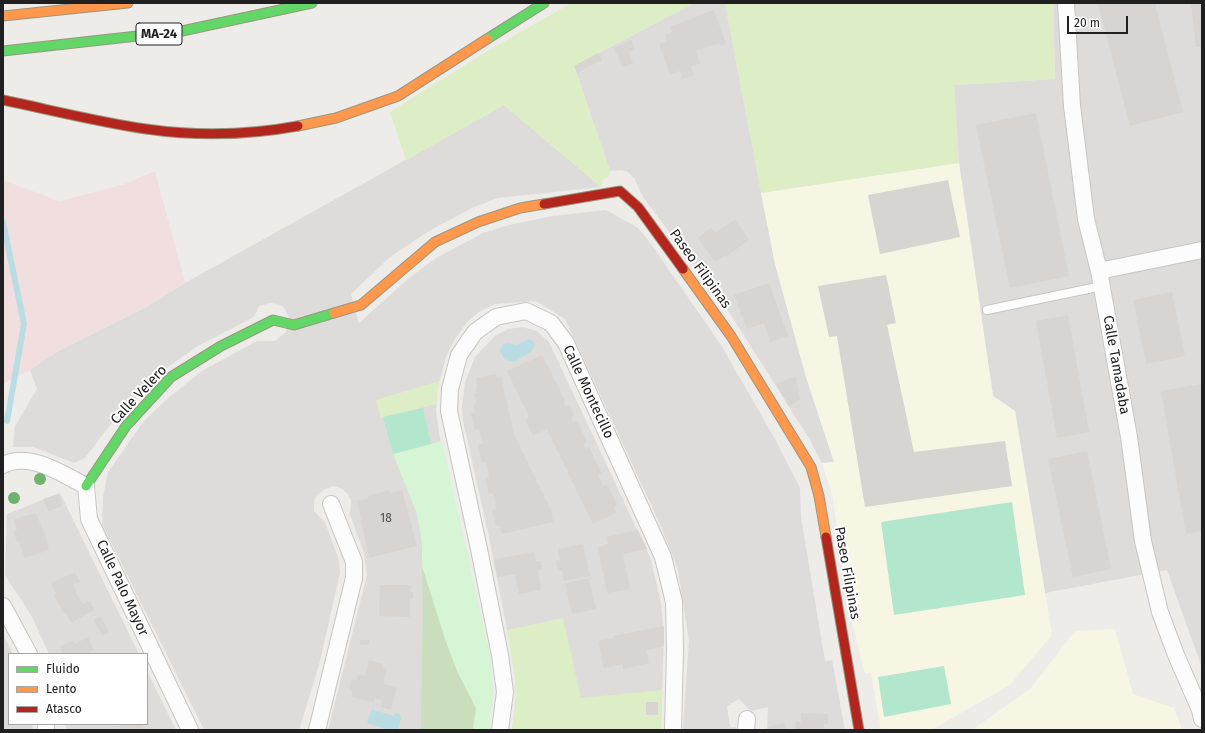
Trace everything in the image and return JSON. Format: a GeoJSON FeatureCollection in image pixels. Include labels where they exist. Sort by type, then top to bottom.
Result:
{"type":"FeatureCollection","features":[{"type":"Feature","properties":{"kind":"main road"},"geometry":{"type":"LineString","coordinates":[[3,16],[128,3]]}},
{"type":"Feature","properties":{"kind":"main road","name":"MA-24"},"geometry":{"type":"LineString","coordinates":[[3,51],[182,31],[312,3]]}},
{"type":"Feature","properties":{"kind":"main road"},"geometry":{"type":"LineString","coordinates":[[3,100],[147,129],[206,133],[266,132],[336,118],[398,96],[544,3]]}},
{"type":"Feature","properties":{"kind":"main road","name":"Paseo Filipinas"},"geometry":{"type":"LineString","coordinates":[[273,320],[294,325],[361,306],[435,242],[478,222],[520,208],[620,191],[638,207],[731,336],[811,467],[819,496],[859,730]]}},
{"type":"Feature","properties":{"kind":"main road","name":"Calle Velero"},"geometry":{"type":"LineString","coordinates":[[86,486],[126,426],[171,377],[221,346],[273,320]]}},
{"type":"Feature","properties":{"kind":"street","name":"Calle Tamadaba"},"geometry":{"type":"LineString","coordinates":[[1066,3],[1065,19],[1073,114],[1086,219],[1100,279],[1129,437],[1144,541],[1153,588],[1160,612],[1176,655],[1200,710],[1202,719]]}},
{"type":"Feature","properties":{"kind":"street"},"geometry":{"type":"LineString","coordinates":[[1100,279],[1202,250]]}},
{"type":"Feature","properties":{"kind":"street","name":"Calle Montecillo"},"geometry":{"type":"LineString","coordinates":[[500,730],[504,692],[500,655],[449,411],[450,389],[459,355],[475,332],[496,317],[526,311],[551,323],[566,343],[663,557],[674,602],[675,649],[673,730]]}},
{"type":"Feature","properties":{"kind":"street"},"geometry":{"type":"LineString","coordinates":[[3,465],[12,460],[38,463],[86,486]]}},
{"type":"Feature","properties":{"kind":"street","name":"Calle Palo Mayor"},"geometry":{"type":"LineString","coordinates":[[86,486],[89,519],[190,730]]}},
{"type":"Feature","properties":{"kind":"street"},"geometry":{"type":"LineString","coordinates":[[317,730],[354,578],[354,562],[331,504]]}},
{"type":"Feature","properties":{"kind":"street"},"geometry":{"type":"LineString","coordinates":[[3,606],[29,653]]}},
{"type":"Feature","properties":{"kind":"lane"},"geometry":{"type":"LineString","coordinates":[[987,310],[1100,279]]}},
{"type":"Feature","properties":{"kind":"shaded area"},"geometry":{"type":"Polygon","coordinates":[[[694,3],[725,3],[775,264],[806,377],[834,462],[822,463],[810,440],[726,307],[643,197],[634,178],[628,172],[621,170],[610,171],[574,66],[694,3]]]}},
{"type":"Feature","properties":{"kind":"shaded area"},"geometry":{"type":"Polygon","coordinates":[[[1053,3],[1202,3],[1202,668],[1167,570],[1045,593],[1015,411],[993,396],[959,163],[954,85],[1055,79],[1053,3]]]}},
{"type":"Feature","properties":{"kind":"shaded area"},"geometry":{"type":"Polygon","coordinates":[[[504,105],[601,187],[498,198],[472,208],[429,231],[390,257],[351,294],[359,323],[408,279],[436,258],[483,233],[509,225],[553,216],[606,210],[638,228],[651,244],[721,345],[775,439],[800,488],[801,517],[825,661],[832,660],[845,730],[767,730],[768,707],[751,711],[739,699],[727,706],[730,727],[736,727],[736,730],[683,730],[689,641],[678,570],[660,524],[565,319],[536,301],[495,304],[479,312],[467,322],[447,354],[437,390],[436,410],[439,433],[490,657],[493,693],[488,730],[328,730],[367,575],[364,553],[350,515],[351,500],[347,493],[342,489],[334,486],[325,489],[317,495],[314,501],[314,511],[325,522],[339,560],[340,573],[319,665],[299,730],[204,730],[102,524],[103,497],[108,472],[144,421],[168,398],[202,371],[257,341],[275,341],[286,332],[289,318],[285,309],[281,305],[271,303],[259,306],[254,317],[196,347],[161,372],[114,420],[85,458],[74,463],[33,447],[13,447],[15,426],[37,389],[30,370],[58,351],[146,307],[185,283],[504,105]]]}},
{"type":"Feature","properties":{"kind":"shaded area"},"geometry":{"type":"Polygon","coordinates":[[[959,163],[993,396],[1015,411],[1052,635],[1010,685],[931,730],[881,730],[871,673],[865,674],[851,618],[841,560],[833,498],[822,463],[834,462],[806,377],[775,264],[761,193],[959,163]]]}},
{"type":"Feature","properties":{"kind":"shaded area"},"geometry":{"type":"Polygon","coordinates":[[[155,171],[185,283],[146,307],[58,351],[30,370],[3,384],[3,180],[59,201],[125,184],[155,171]]]}},
{"type":"Feature","properties":{"kind":"shaded area"},"geometry":{"type":"Polygon","coordinates":[[[522,327],[537,331],[549,342],[650,557],[661,603],[664,633],[661,730],[512,730],[516,697],[515,671],[489,537],[463,421],[462,407],[465,382],[475,357],[495,336],[508,329],[522,327]]]}},
{"type":"Feature","properties":{"kind":"shaded area"},"geometry":{"type":"Polygon","coordinates":[[[60,493],[139,653],[49,653],[32,617],[5,575],[7,514],[60,493]]]}},
{"type":"Feature","properties":{"kind":"shaded area"},"geometry":{"type":"Polygon","coordinates":[[[1115,629],[1133,694],[1174,708],[1182,730],[972,730],[1030,689],[1075,631],[1115,629]]]}},
{"type":"Feature","properties":{"kind":"shaded area"},"geometry":{"type":"Polygon","coordinates":[[[3,634],[12,653],[8,653],[8,725],[32,725],[33,730],[3,730],[3,634]]]}},
{"type":"Feature","properties":{"kind":"shaded area"},"geometry":{"type":"Polygon","coordinates":[[[148,673],[176,730],[66,730],[66,725],[148,725],[148,673]]]}},
{"type":"Feature","properties":{"kind":"green space"},"geometry":{"type":"Polygon","coordinates":[[[571,3],[694,3],[574,66],[611,174],[603,180],[601,187],[504,105],[406,160],[390,112],[481,55],[571,3]]]}},
{"type":"Feature","properties":{"kind":"green space"},"geometry":{"type":"Polygon","coordinates":[[[725,3],[1053,3],[1055,79],[954,85],[959,163],[761,193],[725,3]]]}},
{"type":"Feature","properties":{"kind":"green space"},"geometry":{"type":"Polygon","coordinates":[[[439,381],[436,404],[381,418],[376,400],[439,381]]]}},
{"type":"Feature","properties":{"kind":"green space"},"geometry":{"type":"Polygon","coordinates":[[[423,408],[431,444],[393,454],[383,417],[423,408]]]}},
{"type":"Feature","properties":{"kind":"green space"},"geometry":{"type":"Polygon","coordinates":[[[442,441],[490,657],[493,693],[488,730],[473,730],[476,708],[457,671],[445,639],[422,566],[422,543],[417,514],[393,454],[442,441]]]}},
{"type":"Feature","properties":{"kind":"green space"},"geometry":{"type":"Polygon","coordinates":[[[1012,502],[1025,595],[894,615],[881,522],[1012,502]]]}},
{"type":"Feature","properties":{"kind":"green space"},"geometry":{"type":"Polygon","coordinates":[[[422,566],[457,671],[476,708],[473,730],[421,730],[423,607],[422,566]]]}},
{"type":"Feature","properties":{"kind":"green space"},"geometry":{"type":"Polygon","coordinates":[[[563,618],[581,698],[662,690],[661,730],[512,730],[516,697],[515,679],[507,630],[563,618]],[[646,702],[646,715],[658,715],[658,702],[646,702]]]}},
{"type":"Feature","properties":{"kind":"green space"},"geometry":{"type":"Polygon","coordinates":[[[944,666],[951,704],[884,717],[878,677],[944,666]]]}},
{"type":"Feature","properties":{"kind":"water"},"geometry":{"type":"Polygon","coordinates":[[[529,339],[533,341],[535,345],[531,352],[514,362],[504,359],[500,351],[503,344],[508,343],[516,345],[529,339]]]}},
{"type":"Feature","properties":{"kind":"water"},"geometry":{"type":"Polygon","coordinates":[[[372,709],[393,716],[396,713],[400,714],[401,718],[398,730],[388,730],[367,723],[372,709]]]}},
{"type":"Feature","properties":{"kind":"building"},"geometry":{"type":"Polygon","coordinates":[[[1155,3],[1183,112],[1130,126],[1098,4],[1155,3]]]}},
{"type":"Feature","properties":{"kind":"building"},"geometry":{"type":"Polygon","coordinates":[[[1191,3],[1202,3],[1202,47],[1196,47],[1191,3]]]}},
{"type":"Feature","properties":{"kind":"building"},"geometry":{"type":"Polygon","coordinates":[[[714,10],[726,44],[721,46],[720,43],[696,51],[700,63],[691,66],[694,75],[683,79],[680,71],[670,74],[659,44],[667,41],[665,35],[672,32],[670,27],[714,10]]]}},
{"type":"Feature","properties":{"kind":"building"},"geometry":{"type":"Polygon","coordinates":[[[631,40],[635,49],[629,52],[633,63],[623,67],[614,48],[631,40]]]}},
{"type":"Feature","properties":{"kind":"building"},"geometry":{"type":"Polygon","coordinates":[[[598,53],[602,60],[577,73],[574,66],[598,53]]]}},
{"type":"Feature","properties":{"kind":"building"},"geometry":{"type":"Polygon","coordinates":[[[1036,113],[1069,276],[1010,288],[976,125],[1036,113]]]}},
{"type":"Feature","properties":{"kind":"building"},"geometry":{"type":"Polygon","coordinates":[[[948,180],[960,237],[880,254],[868,195],[948,180]]]}},
{"type":"Feature","properties":{"kind":"building"},"geometry":{"type":"Polygon","coordinates":[[[735,220],[749,240],[727,256],[726,255],[715,262],[698,238],[711,228],[715,233],[735,220]]]}},
{"type":"Feature","properties":{"kind":"building"},"geometry":{"type":"Polygon","coordinates":[[[886,275],[896,323],[887,325],[914,452],[1005,441],[1012,486],[865,507],[837,336],[829,337],[818,286],[886,275]]]}},
{"type":"Feature","properties":{"kind":"building"},"geometry":{"type":"Polygon","coordinates":[[[769,283],[788,336],[770,342],[764,323],[747,329],[734,295],[769,283]]]}},
{"type":"Feature","properties":{"kind":"building"},"geometry":{"type":"Polygon","coordinates":[[[1172,292],[1185,356],[1146,364],[1133,300],[1172,292]]]}},
{"type":"Feature","properties":{"kind":"building"},"geometry":{"type":"Polygon","coordinates":[[[1068,315],[1089,432],[1057,438],[1036,321],[1068,315]]]}},
{"type":"Feature","properties":{"kind":"building"},"geometry":{"type":"Polygon","coordinates":[[[542,355],[565,401],[563,401],[566,407],[569,405],[574,416],[571,417],[573,422],[577,421],[587,442],[583,444],[586,449],[589,447],[602,474],[598,475],[603,486],[607,484],[617,506],[614,507],[616,513],[593,524],[547,429],[533,436],[525,419],[529,417],[507,371],[542,355]]]}},
{"type":"Feature","properties":{"kind":"building"},"geometry":{"type":"Polygon","coordinates":[[[495,374],[496,377],[501,376],[514,435],[549,506],[553,522],[502,534],[500,526],[496,526],[492,510],[496,509],[495,501],[493,493],[489,494],[485,478],[489,477],[488,469],[486,462],[482,462],[478,445],[483,444],[479,429],[475,430],[471,413],[475,413],[474,404],[476,404],[474,393],[477,393],[476,387],[478,387],[476,378],[495,374]]]}},
{"type":"Feature","properties":{"kind":"building"},"geometry":{"type":"Polygon","coordinates":[[[796,376],[800,400],[789,406],[776,384],[796,376]]]}},
{"type":"Feature","properties":{"kind":"building"},"geometry":{"type":"Polygon","coordinates":[[[1202,384],[1202,531],[1186,534],[1161,391],[1202,384]]]}},
{"type":"Feature","properties":{"kind":"building"},"geometry":{"type":"Polygon","coordinates":[[[1087,451],[1111,569],[1073,577],[1048,459],[1087,451]]]}},
{"type":"Feature","properties":{"kind":"building"},"geometry":{"type":"Polygon","coordinates":[[[389,490],[390,493],[402,490],[417,546],[369,558],[357,501],[368,499],[368,496],[389,490]]]}},
{"type":"Feature","properties":{"kind":"building"},"geometry":{"type":"Polygon","coordinates":[[[58,494],[63,506],[48,511],[43,499],[58,494]]]}},
{"type":"Feature","properties":{"kind":"building"},"geometry":{"type":"Polygon","coordinates":[[[36,513],[44,531],[49,550],[25,558],[14,532],[17,530],[14,519],[36,513]]]}},
{"type":"Feature","properties":{"kind":"building"},"geometry":{"type":"Polygon","coordinates":[[[638,530],[647,549],[623,554],[630,589],[607,593],[598,547],[608,544],[606,537],[638,530]]]}},
{"type":"Feature","properties":{"kind":"building"},"geometry":{"type":"Polygon","coordinates":[[[583,544],[590,576],[564,581],[562,570],[558,570],[556,561],[560,560],[558,549],[583,544]]]}},
{"type":"Feature","properties":{"kind":"building"},"geometry":{"type":"Polygon","coordinates":[[[534,552],[536,561],[540,561],[542,569],[538,570],[541,590],[519,594],[515,574],[497,577],[494,559],[534,552]]]}},
{"type":"Feature","properties":{"kind":"building"},"geometry":{"type":"Polygon","coordinates":[[[75,572],[80,582],[73,585],[82,604],[90,601],[94,610],[71,623],[66,613],[64,614],[54,595],[56,594],[51,583],[75,572]]]}},
{"type":"Feature","properties":{"kind":"building"},"geometry":{"type":"Polygon","coordinates":[[[589,578],[596,609],[572,614],[565,583],[589,578]]]}},
{"type":"Feature","properties":{"kind":"building"},"geometry":{"type":"Polygon","coordinates":[[[380,585],[411,585],[410,592],[413,592],[413,599],[410,599],[410,617],[379,616],[380,585]]]}},
{"type":"Feature","properties":{"kind":"building"},"geometry":{"type":"Polygon","coordinates":[[[101,617],[109,632],[102,636],[94,620],[101,617]]]}},
{"type":"Feature","properties":{"kind":"building"},"geometry":{"type":"Polygon","coordinates":[[[664,626],[664,646],[646,650],[649,663],[623,669],[623,664],[604,668],[598,641],[613,638],[613,636],[664,626]]]}},
{"type":"Feature","properties":{"kind":"building"},"geometry":{"type":"Polygon","coordinates":[[[88,637],[94,650],[88,653],[63,653],[60,647],[73,641],[75,644],[88,637]]]}},
{"type":"Feature","properties":{"kind":"building"},"geometry":{"type":"Polygon","coordinates":[[[360,640],[369,640],[369,645],[360,645],[360,640]]]}},
{"type":"Feature","properties":{"kind":"building"},"geometry":{"type":"Polygon","coordinates":[[[369,660],[383,664],[382,668],[387,669],[383,684],[397,687],[391,710],[381,707],[382,700],[375,698],[374,702],[351,697],[353,691],[349,690],[351,679],[357,681],[358,674],[365,676],[369,660]]]}},
{"type":"Feature","properties":{"kind":"building"},"geometry":{"type":"Polygon","coordinates":[[[646,702],[658,702],[658,715],[646,715],[646,702]]]}},
{"type":"Feature","properties":{"kind":"building"},"geometry":{"type":"Polygon","coordinates":[[[801,713],[828,714],[828,724],[824,724],[824,730],[795,730],[796,721],[801,722],[801,713]]]}},
{"type":"Feature","properties":{"kind":"building"},"geometry":{"type":"Polygon","coordinates":[[[785,723],[786,730],[767,730],[768,727],[785,723]]]}},
{"type":"Feature","properties":{"kind":"building"},"geometry":{"type":"Polygon","coordinates":[[[119,725],[142,725],[145,730],[121,730],[119,725]]]}},
{"type":"Feature","properties":{"kind":"waterway"},"geometry":{"type":"LineString","coordinates":[[3,222],[24,324],[7,421]]}},
{"type":"Feature","properties":{"kind":"traffic: fast"},"geometry":{"type":"LineString","coordinates":[[3,51],[182,31],[312,3]]}},
{"type":"Feature","properties":{"kind":"traffic: fast"},"geometry":{"type":"LineString","coordinates":[[487,39],[544,3]]}},
{"type":"Feature","properties":{"kind":"traffic: fast"},"geometry":{"type":"LineString","coordinates":[[86,486],[126,426],[171,377],[221,346],[273,320],[294,325],[334,313]]}},
{"type":"Feature","properties":{"kind":"traffic: slow"},"geometry":{"type":"LineString","coordinates":[[3,16],[128,3]]}},
{"type":"Feature","properties":{"kind":"traffic: slow"},"geometry":{"type":"LineString","coordinates":[[298,126],[336,118],[398,96],[487,39]]}},
{"type":"Feature","properties":{"kind":"traffic: slow"},"geometry":{"type":"LineString","coordinates":[[334,313],[361,305],[435,242],[478,222],[520,208],[544,204]]}},
{"type":"Feature","properties":{"kind":"traffic: slow"},"geometry":{"type":"LineString","coordinates":[[683,269],[731,336],[811,467],[819,496],[826,537]]}},
{"type":"Feature","properties":{"kind":"traffic: jam"},"geometry":{"type":"LineString","coordinates":[[3,100],[110,123],[184,133],[241,133],[298,126]]}},
{"type":"Feature","properties":{"kind":"traffic: jam"},"geometry":{"type":"LineString","coordinates":[[544,204],[620,191],[638,207],[683,269]]}},
{"type":"Feature","properties":{"kind":"traffic: jam"},"geometry":{"type":"LineString","coordinates":[[826,537],[859,730]]}}]}
